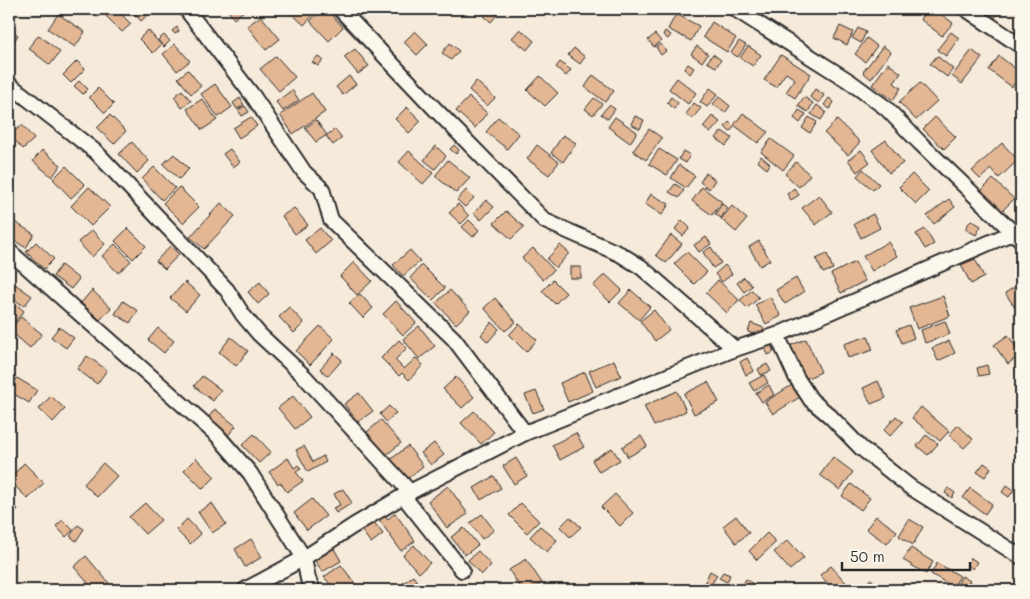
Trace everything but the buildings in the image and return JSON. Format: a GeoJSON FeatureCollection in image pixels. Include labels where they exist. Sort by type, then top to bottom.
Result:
{"type":"FeatureCollection","features":[{"type":"Feature","properties":{"kind":"street"},"geometry":{"type":"LineString","coordinates":[[186,9],[253,96],[304,172],[322,189],[331,220],[454,339],[525,433]]}},
{"type":"Feature","properties":{"kind":"street"},"geometry":{"type":"LineString","coordinates":[[340,9],[545,221],[620,254],[641,267],[736,349]]}},
{"type":"Feature","properties":{"kind":"street"},"geometry":{"type":"LineString","coordinates":[[245,590],[304,558],[407,494],[525,433],[736,349],[777,335],[1019,234],[920,143],[886,108],[849,81],[734,9]]}},
{"type":"Feature","properties":{"kind":"street"},"geometry":{"type":"LineString","coordinates":[[966,9],[1021,46]]}},
{"type":"Feature","properties":{"kind":"street"},"geometry":{"type":"LineString","coordinates":[[9,84],[96,152],[227,290],[243,315],[259,334],[304,376],[407,494],[462,570]]}},
{"type":"Feature","properties":{"kind":"street"},"geometry":{"type":"LineString","coordinates":[[9,251],[217,434],[250,473],[304,558],[308,579],[313,590]]}},
{"type":"Feature","properties":{"kind":"street"},"geometry":{"type":"LineString","coordinates":[[777,335],[796,377],[811,400],[830,416],[861,448],[910,487],[1021,557]]}}]}
